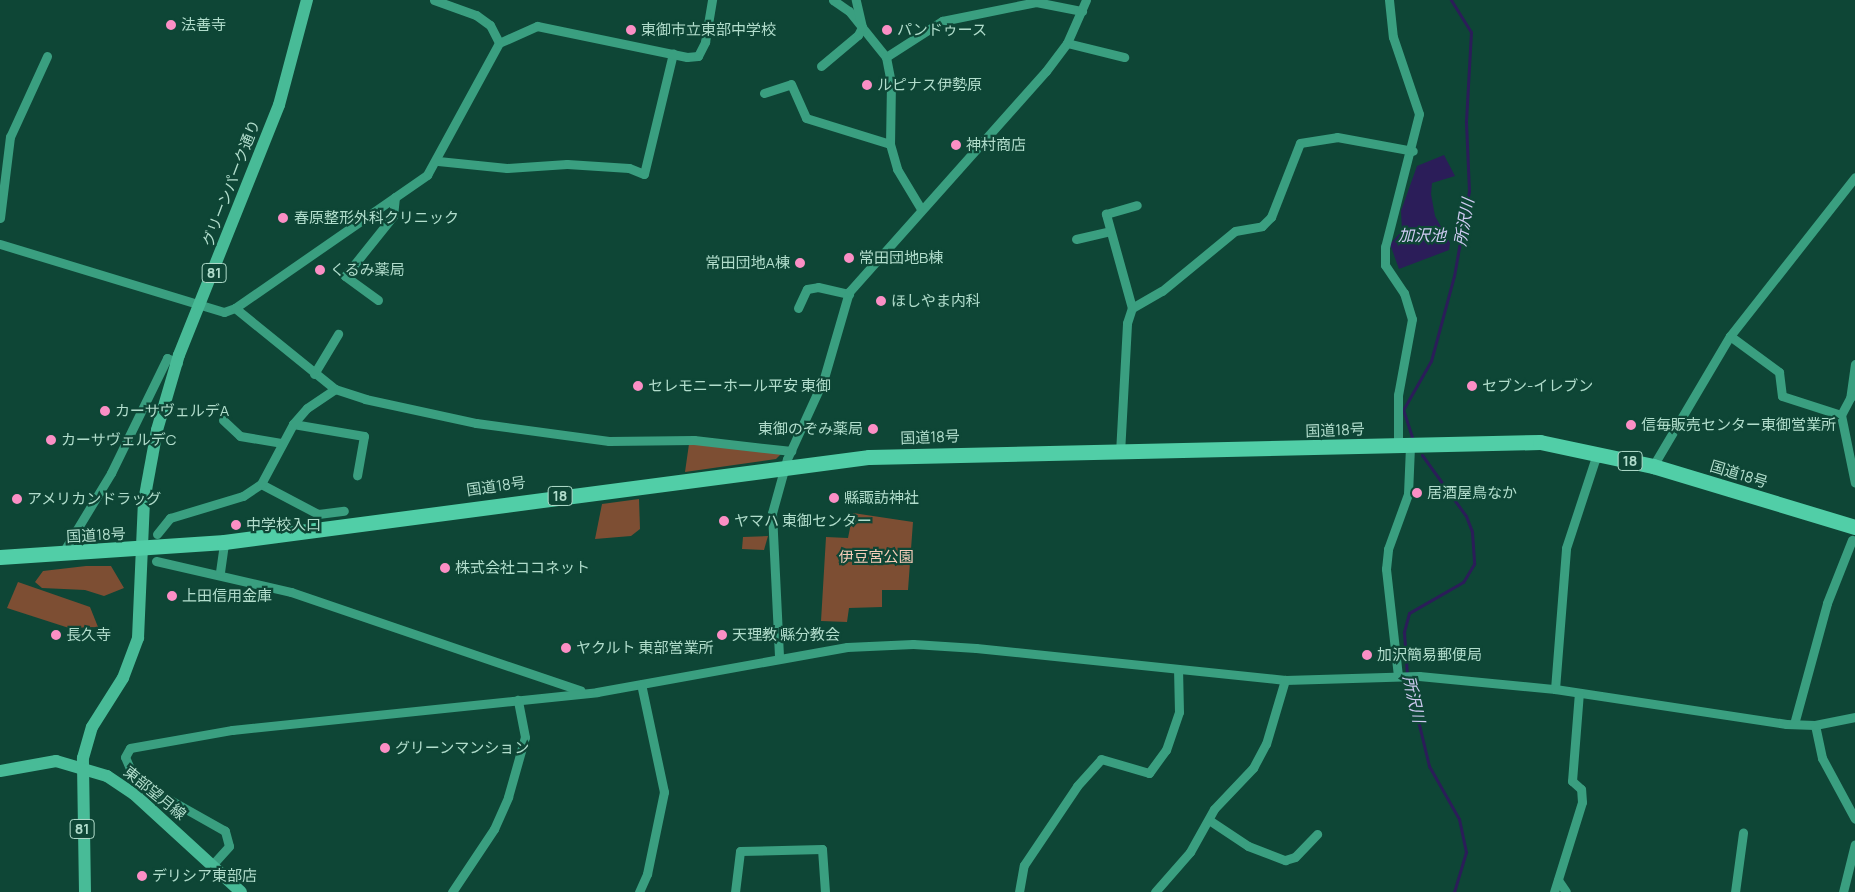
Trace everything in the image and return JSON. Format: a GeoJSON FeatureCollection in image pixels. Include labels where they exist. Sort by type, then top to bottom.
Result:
{"type":"FeatureCollection","features":[{"type":"Feature","properties":{"kind":"highway","name":"国道18号"},"geometry":{"type":"LineString","coordinates":[[0,557],[142,550],[224,542],[869,456],[983,452],[1120,454],[1540,442],[1654,466],[1854,534]]}},
{"type":"Feature","properties":{"kind":"main road","name":"グリーンパーク通り"},"geometry":{"type":"LineString","coordinates":[[142,550],[148,470],[163,406],[279,105],[307,0]]}},
{"type":"Feature","properties":{"kind":"main road","name":"81"},"geometry":{"type":"LineString","coordinates":[[85,892],[82,765],[92,727],[123,678],[136,646],[141,621],[142,550]]}},
{"type":"Feature","properties":{"kind":"main road","name":"東部望月線"},"geometry":{"type":"LineString","coordinates":[[0,771],[47,762],[82,765],[127,788],[213,864],[241,892]]}},
{"type":"Feature","properties":{"kind":"street"},"geometry":{"type":"LineString","coordinates":[[434,0],[476,15],[490,25],[499,43]]}},
{"type":"Feature","properties":{"kind":"street"},"geometry":{"type":"LineString","coordinates":[[0,244],[224,312],[235,308],[427,175],[438,161],[499,43],[537,26],[673,53],[698,56],[706,42],[712,0]]}},
{"type":"Feature","properties":{"kind":"street"},"geometry":{"type":"LineString","coordinates":[[833,0],[862,27],[886,57],[891,82],[890,144],[897,169],[921,209]]}},
{"type":"Feature","properties":{"kind":"street"},"geometry":{"type":"LineString","coordinates":[[856,0],[862,27]]}},
{"type":"Feature","properties":{"kind":"street"},"geometry":{"type":"LineString","coordinates":[[778,656],[772,513],[784,467],[818,394],[849,294],[1067,43],[1086,0]]}},
{"type":"Feature","properties":{"kind":"street"},"geometry":{"type":"LineString","coordinates":[[1389,0],[1393,37],[1417,97],[1413,151],[1385,247],[1385,265],[1404,293],[1412,319],[1398,395],[1408,494],[1388,549],[1386,570],[1398,676]]}},
{"type":"Feature","properties":{"kind":"street"},"geometry":{"type":"LineString","coordinates":[[886,57],[942,21],[1036,2],[1082,11]]}},
{"type":"Feature","properties":{"kind":"street"},"geometry":{"type":"LineString","coordinates":[[821,66],[862,27]]}},
{"type":"Feature","properties":{"kind":"street"},"geometry":{"type":"LineString","coordinates":[[1067,43],[1124,57]]}},
{"type":"Feature","properties":{"kind":"street"},"geometry":{"type":"LineString","coordinates":[[438,161],[508,168],[567,164],[629,168],[644,174],[673,53]]}},
{"type":"Feature","properties":{"kind":"street"},"geometry":{"type":"LineString","coordinates":[[0,218],[10,137],[47,56]]}},
{"type":"Feature","properties":{"kind":"street"},"geometry":{"type":"LineString","coordinates":[[764,92],[791,84],[806,118],[890,144]]}},
{"type":"Feature","properties":{"kind":"street"},"geometry":{"type":"LineString","coordinates":[[1132,308],[1162,291],[1236,231],[1262,226],[1271,217],[1300,143],[1338,137],[1413,151]]}},
{"type":"Feature","properties":{"kind":"street"},"geometry":{"type":"LineString","coordinates":[[1654,466],[1730,336],[1855,177]]}},
{"type":"Feature","properties":{"kind":"street"},"geometry":{"type":"LineString","coordinates":[[378,300],[345,276],[394,216],[395,196]]}},
{"type":"Feature","properties":{"kind":"street"},"geometry":{"type":"LineString","coordinates":[[1120,454],[1128,323],[1132,308],[1106,214],[1137,205]]}},
{"type":"Feature","properties":{"kind":"street"},"geometry":{"type":"LineString","coordinates":[[1076,239],[1110,231]]}},
{"type":"Feature","properties":{"kind":"street"},"geometry":{"type":"LineString","coordinates":[[798,308],[806,289],[818,287],[849,294]]}},
{"type":"Feature","properties":{"kind":"street"},"geometry":{"type":"LineString","coordinates":[[235,308],[314,374],[335,389],[518,430],[609,441],[694,440],[791,451]]}},
{"type":"Feature","properties":{"kind":"street"},"geometry":{"type":"LineString","coordinates":[[314,374],[338,334]]}},
{"type":"Feature","properties":{"kind":"street"},"geometry":{"type":"LineString","coordinates":[[1730,336],[1779,372],[1782,396],[1841,415]]}},
{"type":"Feature","properties":{"kind":"street"},"geometry":{"type":"LineString","coordinates":[[62,554],[111,472],[167,358],[178,363]]}},
{"type":"Feature","properties":{"kind":"street"},"geometry":{"type":"LineString","coordinates":[[1855,364],[1850,398],[1841,415],[1855,483]]}},
{"type":"Feature","properties":{"kind":"street"},"geometry":{"type":"LineString","coordinates":[[157,534],[170,518],[243,496],[261,484],[293,424],[307,408],[335,389]]}},
{"type":"Feature","properties":{"kind":"street"},"geometry":{"type":"LineString","coordinates":[[146,401],[163,406]]}},
{"type":"Feature","properties":{"kind":"street"},"geometry":{"type":"LineString","coordinates":[[223,420],[240,436],[282,443]]}},
{"type":"Feature","properties":{"kind":"street"},"geometry":{"type":"LineString","coordinates":[[293,424],[364,436],[357,475]]}},
{"type":"Feature","properties":{"kind":"street"},"geometry":{"type":"LineString","coordinates":[[1555,689],[1566,548],[1595,460],[1603,454]]}},
{"type":"Feature","properties":{"kind":"street"},"geometry":{"type":"LineString","coordinates":[[261,484],[318,514],[344,511]]}},
{"type":"Feature","properties":{"kind":"street"},"geometry":{"type":"LineString","coordinates":[[1794,724],[1827,603],[1854,534]]}},
{"type":"Feature","properties":{"kind":"street"},"geometry":{"type":"LineString","coordinates":[[220,572],[224,542]]}},
{"type":"Feature","properties":{"kind":"street"},"geometry":{"type":"LineString","coordinates":[[156,561],[220,572],[389,624],[584,692]]}},
{"type":"Feature","properties":{"kind":"street"},"geometry":{"type":"LineString","coordinates":[[213,864],[229,846],[228,835],[161,795],[131,771],[125,757],[130,748],[232,730],[518,700],[641,684],[778,656],[913,644],[1285,680],[1419,676],[1555,689],[1794,724],[1815,725],[1855,717]]}},
{"type":"Feature","properties":{"kind":"street"},"geometry":{"type":"LineString","coordinates":[[1018,892],[1024,866],[1077,786],[1101,759],[1149,773],[1166,750],[1179,712],[1178,669]]}},
{"type":"Feature","properties":{"kind":"street"},"geometry":{"type":"LineString","coordinates":[[1155,892],[1166,883],[1209,820],[1214,809],[1253,768],[1266,744],[1285,680]]}},
{"type":"Feature","properties":{"kind":"street"},"geometry":{"type":"LineString","coordinates":[[638,892],[647,874],[664,792],[641,684]]}},
{"type":"Feature","properties":{"kind":"street"},"geometry":{"type":"LineString","coordinates":[[1554,892],[1582,802],[1581,789],[1572,782],[1579,693]]}},
{"type":"Feature","properties":{"kind":"street"},"geometry":{"type":"LineString","coordinates":[[452,892],[494,829],[519,767],[525,736],[518,700]]}},
{"type":"Feature","properties":{"kind":"street"},"geometry":{"type":"LineString","coordinates":[[1815,725],[1822,758],[1855,819]]}},
{"type":"Feature","properties":{"kind":"street"},"geometry":{"type":"LineString","coordinates":[[1209,820],[1248,846],[1285,860],[1295,857],[1317,834]]}},
{"type":"Feature","properties":{"kind":"street"},"geometry":{"type":"LineString","coordinates":[[1735,892],[1743,834]]}},
{"type":"Feature","properties":{"kind":"street"},"geometry":{"type":"LineString","coordinates":[[1843,892],[1855,844]]}},
{"type":"Feature","properties":{"kind":"street"},"geometry":{"type":"LineString","coordinates":[[735,892],[740,851],[822,849],[825,892]]}},
{"type":"Feature","properties":{"kind":"street"},"geometry":{"type":"LineString","coordinates":[[1558,880],[1566,892]]}},
{"type":"Feature","properties":{"kind":"green space"},"geometry":{"type":"Polygon","coordinates":[[[689,444],[781,454],[776,459],[685,472],[689,444]]]}},
{"type":"Feature","properties":{"kind":"green space"},"geometry":{"type":"Polygon","coordinates":[[[639,499],[640,529],[631,536],[595,539],[602,504],[639,499]]]}},
{"type":"Feature","properties":{"kind":"green space","name":"伊豆宮公園"},"geometry":{"type":"Polygon","coordinates":[[[853,513],[913,522],[908,590],[882,590],[882,607],[849,608],[847,622],[821,621],[826,537],[848,538],[853,513]]]}},
{"type":"Feature","properties":{"kind":"green space"},"geometry":{"type":"Polygon","coordinates":[[[768,536],[764,550],[742,549],[743,537],[768,536]]]}},
{"type":"Feature","properties":{"kind":"green space"},"geometry":{"type":"Polygon","coordinates":[[[86,566],[111,566],[124,588],[104,596],[85,590],[42,588],[35,582],[43,571],[86,566]]]}},
{"type":"Feature","properties":{"kind":"green space"},"geometry":{"type":"Polygon","coordinates":[[[18,582],[90,607],[98,627],[69,628],[7,608],[18,582]]]}},
{"type":"Feature","properties":{"kind":"water","name":"加沢池"},"geometry":{"type":"Polygon","coordinates":[[[1444,155],[1455,176],[1432,183],[1431,194],[1435,216],[1450,243],[1449,250],[1399,269],[1390,244],[1402,231],[1401,211],[1417,166],[1444,155]]]}},
{"type":"Feature","properties":{"kind":"waterway","name":"所沢川"},"geometry":{"type":"LineString","coordinates":[[1412,437],[1403,410],[1431,361],[1454,276],[1469,191],[1466,121],[1471,32],[1451,0]]}},
{"type":"Feature","properties":{"kind":"waterway","name":"所沢川"},"geometry":{"type":"LineString","coordinates":[[1422,455],[1466,516],[1472,532],[1474,564],[1463,582],[1409,613],[1404,632],[1407,675],[1429,766],[1459,819],[1466,852],[1454,892]]}},
{"type":"Feature","properties":{"kind":"place","name":"法善寺"},"geometry":{"type":"Point","coordinates":[171,25]}},
{"type":"Feature","properties":{"kind":"place","name":"東御市立東部中学校"},"geometry":{"type":"Point","coordinates":[631,30]}},
{"type":"Feature","properties":{"kind":"place","name":"パンドゥース"},"geometry":{"type":"Point","coordinates":[887,30]}},
{"type":"Feature","properties":{"kind":"place","name":"ルピナス伊勢原"},"geometry":{"type":"Point","coordinates":[867,85]}},
{"type":"Feature","properties":{"kind":"place","name":"神村商店"},"geometry":{"type":"Point","coordinates":[956,145]}},
{"type":"Feature","properties":{"kind":"place","name":"春原整形外科クリニック"},"geometry":{"type":"Point","coordinates":[283,218]}},
{"type":"Feature","properties":{"kind":"place","name":"常田団地B棟"},"geometry":{"type":"Point","coordinates":[849,258]}},
{"type":"Feature","properties":{"kind":"place","name":"常田団地A棟"},"geometry":{"type":"Point","coordinates":[800,263]}},
{"type":"Feature","properties":{"kind":"place","name":"くるみ薬局"},"geometry":{"type":"Point","coordinates":[320,270]}},
{"type":"Feature","properties":{"kind":"place","name":"ほしやま内科"},"geometry":{"type":"Point","coordinates":[881,301]}},
{"type":"Feature","properties":{"kind":"place","name":"セレモニーホール平安 東御"},"geometry":{"type":"Point","coordinates":[638,386]}},
{"type":"Feature","properties":{"kind":"place","name":"セブン-イレブン"},"geometry":{"type":"Point","coordinates":[1472,386]}},
{"type":"Feature","properties":{"kind":"place","name":"カーサヴェルデA"},"geometry":{"type":"Point","coordinates":[105,411]}},
{"type":"Feature","properties":{"kind":"place","name":"信毎販売センター東御営業所"},"geometry":{"type":"Point","coordinates":[1631,425]}},
{"type":"Feature","properties":{"kind":"place","name":"東御のぞみ薬局"},"geometry":{"type":"Point","coordinates":[873,429]}},
{"type":"Feature","properties":{"kind":"place","name":"カーサヴェルデC"},"geometry":{"type":"Point","coordinates":[51,440]}},
{"type":"Feature","properties":{"kind":"place","name":"居酒屋鳥なか"},"geometry":{"type":"Point","coordinates":[1417,493]}},
{"type":"Feature","properties":{"kind":"place","name":"縣諏訪神社"},"geometry":{"type":"Point","coordinates":[834,498]}},
{"type":"Feature","properties":{"kind":"place","name":"アメリカンドラッグ"},"geometry":{"type":"Point","coordinates":[17,499]}},
{"type":"Feature","properties":{"kind":"place","name":"ヤマハ 東御センター"},"geometry":{"type":"Point","coordinates":[724,521]}},
{"type":"Feature","properties":{"kind":"place","name":"中学校入口"},"geometry":{"type":"Point","coordinates":[236,525]}},
{"type":"Feature","properties":{"kind":"place","name":"株式会社ココネット"},"geometry":{"type":"Point","coordinates":[445,568]}},
{"type":"Feature","properties":{"kind":"place","name":"上田信用金庫"},"geometry":{"type":"Point","coordinates":[172,596]}},
{"type":"Feature","properties":{"kind":"place","name":"長久寺"},"geometry":{"type":"Point","coordinates":[56,635]}},
{"type":"Feature","properties":{"kind":"place","name":"天理教 縣分教会"},"geometry":{"type":"Point","coordinates":[722,635]}},
{"type":"Feature","properties":{"kind":"place","name":"ヤクルト 東部営業所"},"geometry":{"type":"Point","coordinates":[566,648]}},
{"type":"Feature","properties":{"kind":"place","name":"加沢簡易郵便局"},"geometry":{"type":"Point","coordinates":[1367,655]}},
{"type":"Feature","properties":{"kind":"place","name":"グリーンマンション"},"geometry":{"type":"Point","coordinates":[385,748]}},
{"type":"Feature","properties":{"kind":"place","name":"デリシア東部店"},"geometry":{"type":"Point","coordinates":[142,876]}}]}
